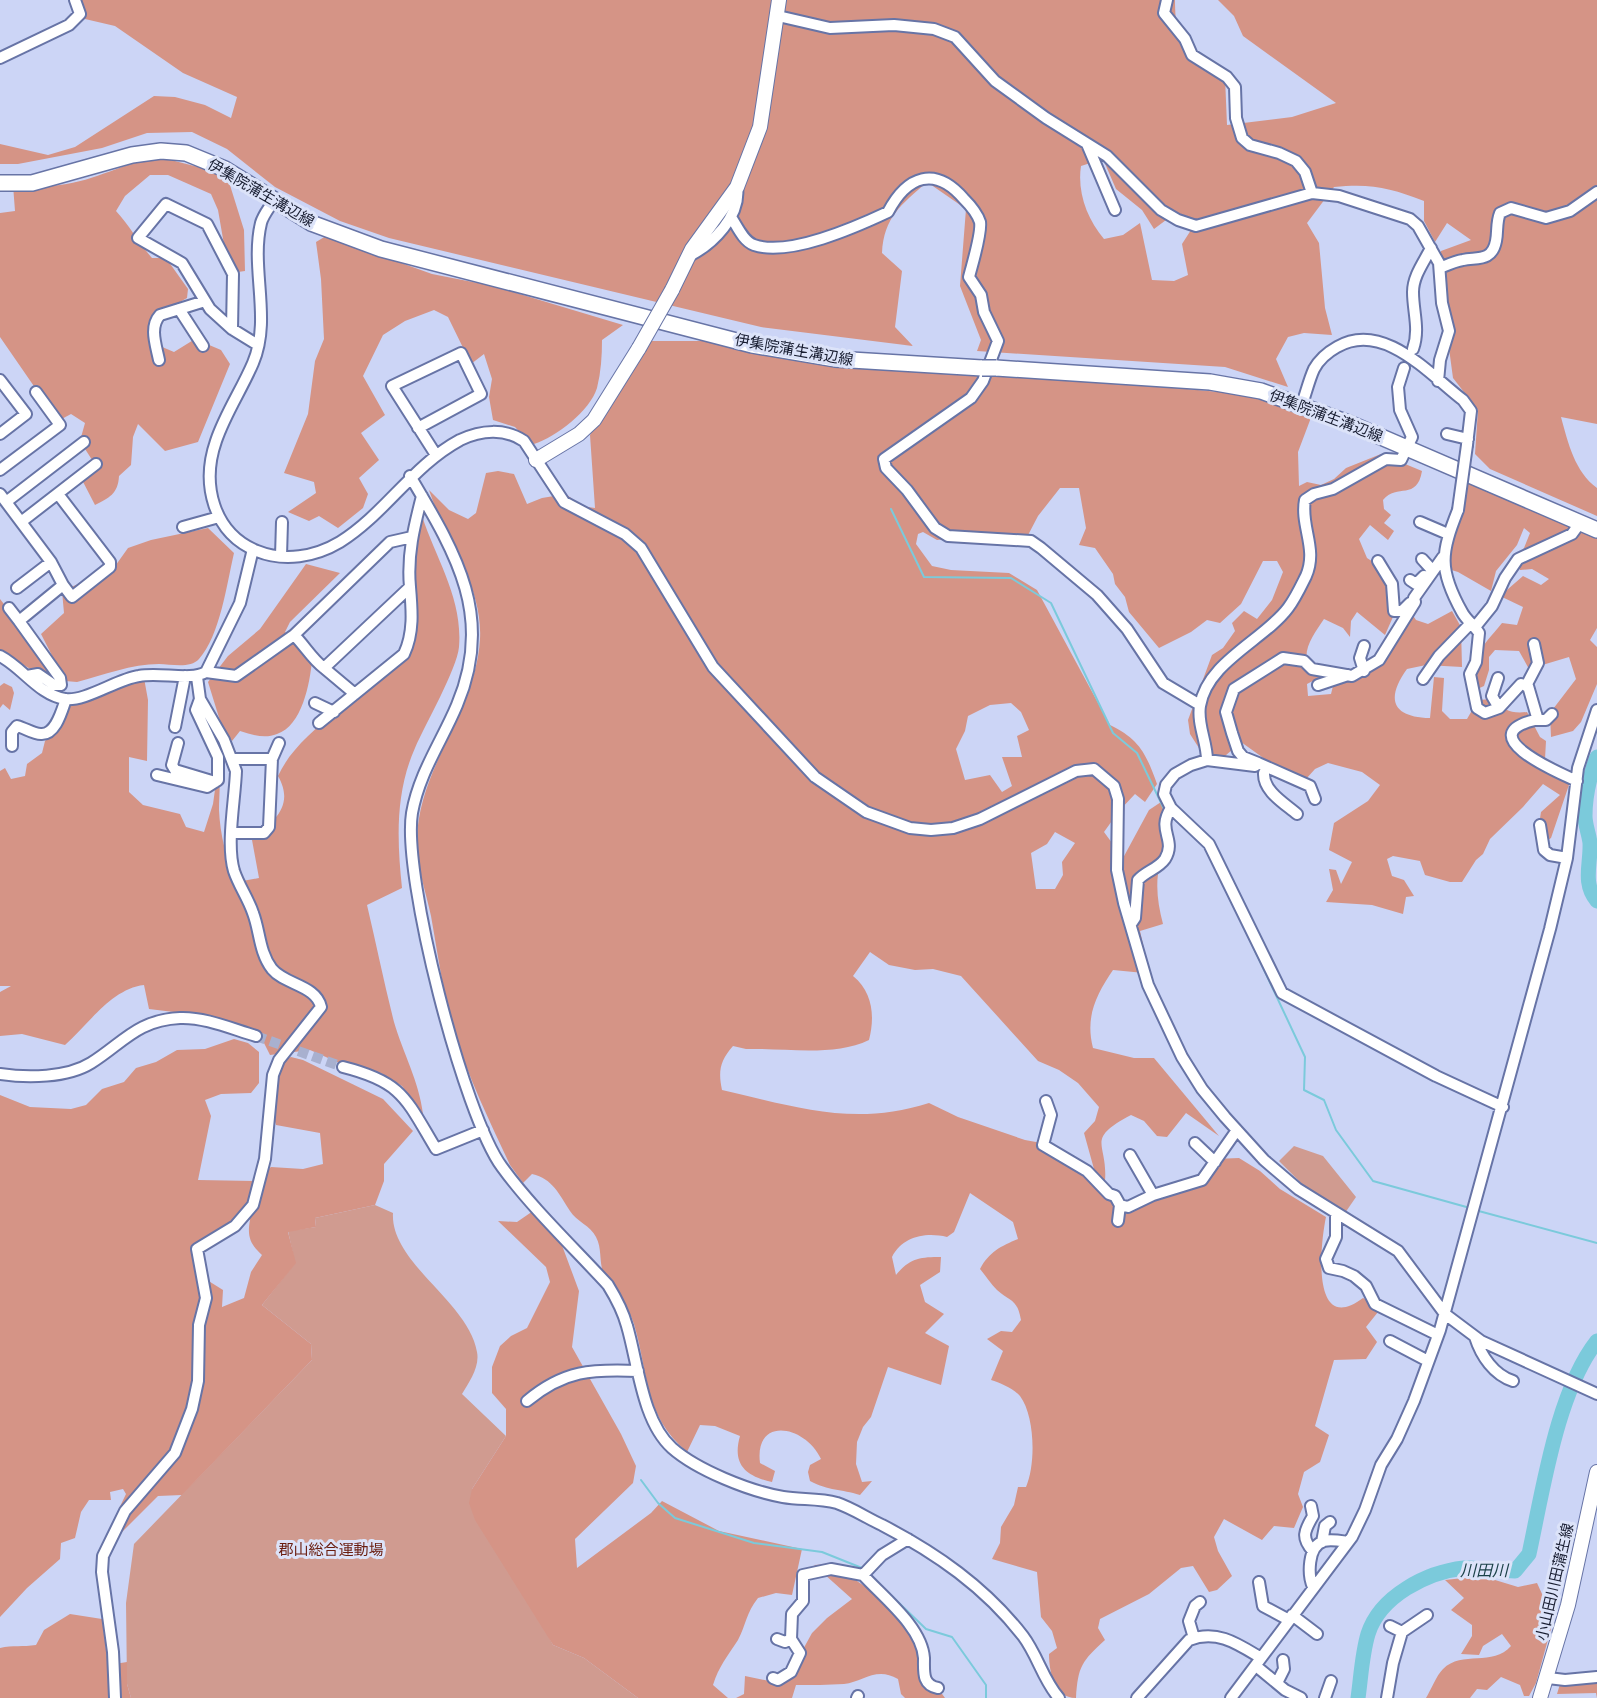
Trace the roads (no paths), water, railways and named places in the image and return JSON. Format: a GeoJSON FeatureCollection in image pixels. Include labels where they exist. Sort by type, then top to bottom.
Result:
{"type":"FeatureCollection","features":[{"type":"Feature","properties":{"kind":"main road","name":"伊集院蒲生溝辺線"},"geometry":{"type":"LineString","coordinates":[[0,183],[32,183],[132,155],[161,151],[186,153],[208,160],[249,182],[311,223],[381,249],[752,345],[845,360],[1230,384],[1302,404],[1597,530]]}},
{"type":"Feature","properties":{"kind":"street"},"geometry":{"type":"LineString","coordinates":[[0,58],[69,25],[80,14],[75,0]]}},
{"type":"Feature","properties":{"kind":"street"},"geometry":{"type":"LineString","coordinates":[[536,460],[579,434],[594,420],[639,348],[689,256],[737,187],[760,127],[779,0]]}},
{"type":"Feature","properties":{"kind":"street"},"geometry":{"type":"LineString","coordinates":[[1167,0],[1164,13],[1185,39],[1192,55],[1227,77],[1235,87],[1236,118],[1242,138],[1250,145],[1296,161],[1305,172],[1312,193]]}},
{"type":"Feature","properties":{"kind":"street"},"geometry":{"type":"LineString","coordinates":[[778,15],[830,28],[894,25],[934,29],[955,37],[995,81],[1107,156],[1161,210],[1178,220],[1196,226],[1312,193],[1339,196],[1410,219],[1418,226],[1440,267],[1442,303],[1449,331],[1440,360],[1438,381]]}},
{"type":"Feature","properties":{"kind":"street"},"geometry":{"type":"LineString","coordinates":[[1086,144],[1115,210]]}},
{"type":"Feature","properties":{"kind":"street"},"geometry":{"type":"LineString","coordinates":[[731,217],[745,238],[754,245],[776,248],[810,242],[876,218],[888,212],[897,195],[910,184],[926,177],[944,180],[954,187],[974,210],[981,224],[969,277],[981,295],[984,312],[998,341],[983,381],[970,398],[885,459],[886,468],[907,490],[935,528],[948,536],[1031,541],[1041,548],[1097,595],[1127,629],[1163,682],[1200,705]]}},
{"type":"Feature","properties":{"kind":"street"},"geometry":{"type":"LineString","coordinates":[[689,256],[711,243],[731,217],[739,199],[737,187]]}},
{"type":"Feature","properties":{"kind":"street"},"geometry":{"type":"LineString","coordinates":[[1440,267],[1463,260],[1477,260],[1489,255],[1496,244],[1497,220],[1500,213],[1510,208],[1546,218],[1570,211],[1597,192]]}},
{"type":"Feature","properties":{"kind":"street"},"geometry":{"type":"LineString","coordinates":[[274,200],[261,221],[258,345],[254,360],[216,441],[209,487],[219,518],[232,536],[253,549],[281,556],[311,555],[338,543],[365,524],[410,476],[436,455],[480,432],[498,431],[515,435],[524,441],[564,502],[625,534],[641,548],[713,667],[815,777],[866,812],[910,828],[931,830],[953,828],[980,819],[1076,771],[1091,768],[1104,775],[1114,786],[1118,799],[1117,870],[1148,985],[1182,1057],[1202,1089],[1264,1160],[1298,1189],[1398,1251],[1444,1314],[1475,1336],[1597,1394]]}},
{"type":"Feature","properties":{"kind":"street"},"geometry":{"type":"LineString","coordinates":[[232,329],[233,274],[207,224],[166,204],[138,238],[182,263],[206,301],[232,329],[258,345]]}},
{"type":"Feature","properties":{"kind":"street"},"geometry":{"type":"LineString","coordinates":[[1413,348],[1417,338],[1413,291],[1417,275],[1431,248]]}},
{"type":"Feature","properties":{"kind":"street"},"geometry":{"type":"LineString","coordinates":[[159,360],[153,327],[156,320],[160,315],[206,301]]}},
{"type":"Feature","properties":{"kind":"street"},"geometry":{"type":"LineString","coordinates":[[179,309],[203,345]]}},
{"type":"Feature","properties":{"kind":"street"},"geometry":{"type":"LineString","coordinates":[[1302,404],[1315,368],[1328,352],[1344,343],[1361,340],[1379,341],[1396,348],[1463,400],[1471,411],[1458,510],[1448,534],[1443,557],[1447,582],[1462,613],[1479,633],[1479,644],[1470,674],[1477,708],[1485,713],[1499,708],[1521,684],[1526,686]]}},
{"type":"Feature","properties":{"kind":"street"},"geometry":{"type":"LineString","coordinates":[[418,428],[481,394],[461,353],[392,386],[418,428],[436,455]]}},
{"type":"Feature","properties":{"kind":"street"},"geometry":{"type":"LineString","coordinates":[[1207,760],[1200,705],[1211,680],[1234,654],[1287,609],[1307,575],[1311,560],[1310,541],[1302,514],[1305,500],[1314,494],[1333,489],[1386,459],[1401,460],[1408,449],[1412,437],[1400,410],[1398,387],[1404,368]]}},
{"type":"Feature","properties":{"kind":"street"},"geometry":{"type":"LineString","coordinates":[[0,380],[26,414]]}},
{"type":"Feature","properties":{"kind":"street"},"geometry":{"type":"LineString","coordinates":[[0,470],[60,425],[36,393]]}},
{"type":"Feature","properties":{"kind":"street"},"geometry":{"type":"LineString","coordinates":[[0,434],[26,414],[35,413],[45,404]]}},
{"type":"Feature","properties":{"kind":"street"},"geometry":{"type":"LineString","coordinates":[[1447,434],[1467,442]]}},
{"type":"Feature","properties":{"kind":"street"},"geometry":{"type":"LineString","coordinates":[[58,494],[110,562],[110,567],[72,597],[51,562],[3,498],[84,442]]}},
{"type":"Feature","properties":{"kind":"street"},"geometry":{"type":"LineString","coordinates":[[21,522],[96,464]]}},
{"type":"Feature","properties":{"kind":"street"},"geometry":{"type":"LineString","coordinates":[[410,476],[465,582],[472,614],[474,643],[457,705],[418,786],[412,815],[412,860],[420,908],[461,1066],[483,1130],[501,1166],[608,1285],[620,1305],[657,1430],[671,1447],[698,1466],[783,1497],[837,1503],[937,1555],[968,1578],[1023,1636],[1039,1662],[1048,1685],[1059,1698]]}},
{"type":"Feature","properties":{"kind":"street"},"geometry":{"type":"LineString","coordinates":[[319,723],[404,654],[409,643],[412,615],[408,567],[412,537],[422,496]]}},
{"type":"Feature","properties":{"kind":"street"},"geometry":{"type":"LineString","coordinates":[[183,527],[219,518]]}},
{"type":"Feature","properties":{"kind":"street"},"geometry":{"type":"LineString","coordinates":[[281,556],[282,522]]}},
{"type":"Feature","properties":{"kind":"street"},"geometry":{"type":"LineString","coordinates":[[1420,522],[1448,534]]}},
{"type":"Feature","properties":{"kind":"street"},"geometry":{"type":"LineString","coordinates":[[1423,679],[1439,656],[1492,606],[1505,578],[1518,559],[1572,534],[1580,523]]}},
{"type":"Feature","properties":{"kind":"street"},"geometry":{"type":"LineString","coordinates":[[0,657],[52,695],[66,699],[83,696],[141,675],[165,673],[185,676],[236,676],[294,635],[390,542],[412,537]]}},
{"type":"Feature","properties":{"kind":"street"},"geometry":{"type":"LineString","coordinates":[[157,775],[207,787],[218,780],[218,757],[198,719],[196,710],[200,699],[202,675],[240,603],[253,549]]}},
{"type":"Feature","properties":{"kind":"street"},"geometry":{"type":"LineString","coordinates":[[1410,579],[1416,584],[1443,557]]}},
{"type":"Feature","properties":{"kind":"street"},"geometry":{"type":"LineString","coordinates":[[1422,560],[1432,570]]}},
{"type":"Feature","properties":{"kind":"street"},"geometry":{"type":"LineString","coordinates":[[1378,561],[1392,584],[1394,611],[1402,611],[1414,604]]}},
{"type":"Feature","properties":{"kind":"street"},"geometry":{"type":"LineString","coordinates":[[17,588],[51,562]]}},
{"type":"Feature","properties":{"kind":"street"},"geometry":{"type":"LineString","coordinates":[[1318,685],[1364,671],[1379,660],[1432,570]]}},
{"type":"Feature","properties":{"kind":"street"},"geometry":{"type":"LineString","coordinates":[[20,621],[63,585]]}},
{"type":"Feature","properties":{"kind":"street"},"geometry":{"type":"LineString","coordinates":[[324,668],[410,587]]}},
{"type":"Feature","properties":{"kind":"street"},"geometry":{"type":"LineString","coordinates":[[9,608],[63,682],[57,686],[38,674],[27,676]]}},
{"type":"Feature","properties":{"kind":"street"},"geometry":{"type":"LineString","coordinates":[[294,635],[306,646],[315,661],[355,694]]}},
{"type":"Feature","properties":{"kind":"street"},"geometry":{"type":"LineString","coordinates":[[1534,644],[1538,663],[1526,686],[1537,717],[1535,720]]}},
{"type":"Feature","properties":{"kind":"street"},"geometry":{"type":"LineString","coordinates":[[1364,646],[1360,658],[1364,671]]}},
{"type":"Feature","properties":{"kind":"street"},"geometry":{"type":"LineString","coordinates":[[1320,799],[1310,786],[1259,767],[1243,757],[1238,751],[1226,712],[1234,689],[1283,658],[1304,661],[1312,669],[1348,675]]}},
{"type":"Feature","properties":{"kind":"street"},"geometry":{"type":"LineString","coordinates":[[175,727],[185,676]]}},
{"type":"Feature","properties":{"kind":"street"},"geometry":{"type":"LineString","coordinates":[[1498,678],[1492,696],[1499,708]]}},
{"type":"Feature","properties":{"kind":"street"},"geometry":{"type":"LineString","coordinates":[[12,746],[12,732],[17,726],[40,734],[52,729],[66,699]]}},
{"type":"Feature","properties":{"kind":"street"},"geometry":{"type":"LineString","coordinates":[[115,1698],[113,1652],[102,1572],[103,1556],[125,1511],[175,1453],[182,1439],[198,1381],[199,1325],[206,1298],[197,1249],[235,1226],[254,1205],[265,1159],[273,1076],[279,1060],[321,1007],[320,1001],[308,989],[288,981],[272,969],[261,946],[253,913],[233,869],[236,771],[234,759],[200,699]]}},
{"type":"Feature","properties":{"kind":"street"},"geometry":{"type":"LineString","coordinates":[[315,703],[334,712]]}},
{"type":"Feature","properties":{"kind":"street"},"geometry":{"type":"LineString","coordinates":[[1231,1698],[1348,1542],[1365,1510],[1381,1465],[1397,1440],[1438,1335],[1503,1107],[1568,858],[1577,781],[1597,710]]}},
{"type":"Feature","properties":{"kind":"street"},"geometry":{"type":"LineString","coordinates":[[1552,714],[1546,720],[1535,720],[1517,726],[1513,733],[1514,743],[1525,755],[1577,781]]}},
{"type":"Feature","properties":{"kind":"street"},"geometry":{"type":"LineString","coordinates":[[178,743],[172,765],[175,770],[215,782]]}},
{"type":"Feature","properties":{"kind":"street"},"geometry":{"type":"LineString","coordinates":[[233,833],[264,833],[269,827],[272,759],[279,743]]}},
{"type":"Feature","properties":{"kind":"street"},"geometry":{"type":"LineString","coordinates":[[234,759],[272,759]]}},
{"type":"Feature","properties":{"kind":"street"},"geometry":{"type":"LineString","coordinates":[[1272,784],[1259,767],[1207,760],[1191,765],[1175,774],[1166,785],[1164,794],[1171,808],[1209,844],[1282,993],[1436,1076],[1503,1107]]}},
{"type":"Feature","properties":{"kind":"street"},"geometry":{"type":"LineString","coordinates":[[1259,767],[1268,788],[1297,814]]}},
{"type":"Feature","properties":{"kind":"street"},"geometry":{"type":"LineString","coordinates":[[1131,924],[1135,918],[1138,880],[1158,867],[1167,855],[1169,846],[1164,818],[1171,808]]}},
{"type":"Feature","properties":{"kind":"street"},"geometry":{"type":"LineString","coordinates":[[1540,825],[1544,850],[1550,855],[1568,858]]}},
{"type":"Feature","properties":{"kind":"street"},"geometry":{"type":"LineString","coordinates":[[0,1074],[14,1076],[76,1070],[91,1063],[122,1038],[162,1020],[194,1019],[256,1036]]}},
{"type":"Feature","properties":{"kind":"street"},"geometry":{"type":"LineString","coordinates":[[343,1067],[373,1075],[397,1088],[436,1149],[483,1130]]}},
{"type":"Feature","properties":{"kind":"street"},"geometry":{"type":"LineString","coordinates":[[1046,1101],[1051,1115],[1043,1145],[1087,1172],[1109,1194],[1115,1196],[1120,1205],[1118,1221]]}},
{"type":"Feature","properties":{"kind":"street"},"geometry":{"type":"LineString","coordinates":[[1120,1205],[1128,1207],[1153,1195],[1202,1180],[1237,1130]]}},
{"type":"Feature","properties":{"kind":"street"},"geometry":{"type":"LineString","coordinates":[[1195,1143],[1215,1162]]}},
{"type":"Feature","properties":{"kind":"street"},"geometry":{"type":"LineString","coordinates":[[1130,1155],[1153,1195]]}},
{"type":"Feature","properties":{"kind":"street"},"geometry":{"type":"LineString","coordinates":[[1336,1214],[1336,1237],[1326,1260],[1329,1268],[1344,1270],[1354,1276],[1366,1286],[1375,1304],[1438,1335]]}},
{"type":"Feature","properties":{"kind":"street"},"geometry":{"type":"LineString","coordinates":[[1475,1336],[1479,1348],[1497,1373],[1513,1381]]}},
{"type":"Feature","properties":{"kind":"street"},"geometry":{"type":"LineString","coordinates":[[1390,1341],[1428,1361]]}},
{"type":"Feature","properties":{"kind":"street"},"geometry":{"type":"LineString","coordinates":[[527,1401],[546,1385],[580,1372],[598,1369],[638,1371]]}},
{"type":"Feature","properties":{"kind":"street","name":"小山田川田蒲生線"},"geometry":{"type":"LineString","coordinates":[[1540,1698],[1548,1678],[1568,1605],[1597,1472]]}},
{"type":"Feature","properties":{"kind":"street"},"geometry":{"type":"LineString","coordinates":[[1311,1506],[1313,1516],[1304,1532],[1305,1542],[1313,1551]]}},
{"type":"Feature","properties":{"kind":"street"},"geometry":{"type":"LineString","coordinates":[[1313,1587],[1308,1576],[1313,1551],[1322,1542],[1325,1526],[1330,1522]]}},
{"type":"Feature","properties":{"kind":"street"},"geometry":{"type":"LineString","coordinates":[[863,1575],[882,1555],[908,1539]]}},
{"type":"Feature","properties":{"kind":"street"},"geometry":{"type":"LineString","coordinates":[[1322,1542],[1348,1542]]}},
{"type":"Feature","properties":{"kind":"street"},"geometry":{"type":"LineString","coordinates":[[773,1678],[778,1680],[786,1677],[800,1653],[791,1639],[792,1614],[803,1601],[802,1575],[831,1569],[863,1575],[900,1611],[920,1644],[924,1656],[923,1674],[926,1681],[938,1688]]}},
{"type":"Feature","properties":{"kind":"street"},"geometry":{"type":"LineString","coordinates":[[1259,1582],[1263,1606],[1291,1618],[1317,1634]]}},
{"type":"Feature","properties":{"kind":"street"},"geometry":{"type":"LineString","coordinates":[[1194,1638],[1189,1621],[1195,1606],[1200,1602]]}},
{"type":"Feature","properties":{"kind":"street"},"geometry":{"type":"LineString","coordinates":[[1388,1698],[1393,1663],[1402,1632],[1427,1615]]}},
{"type":"Feature","properties":{"kind":"street"},"geometry":{"type":"LineString","coordinates":[[1390,1626],[1402,1632]]}},
{"type":"Feature","properties":{"kind":"street"},"geometry":{"type":"LineString","coordinates":[[1137,1698],[1175,1654],[1194,1638],[1219,1636],[1258,1662],[1276,1683],[1301,1698]]}},
{"type":"Feature","properties":{"kind":"street"},"geometry":{"type":"LineString","coordinates":[[777,1639],[785,1641],[791,1639]]}},
{"type":"Feature","properties":{"kind":"street"},"geometry":{"type":"LineString","coordinates":[[1276,1683],[1284,1669],[1283,1660]]}},
{"type":"Feature","properties":{"kind":"street"},"geometry":{"type":"LineString","coordinates":[[1548,1678],[1565,1680],[1597,1677]]}},
{"type":"Feature","properties":{"kind":"street"},"geometry":{"type":"LineString","coordinates":[[1325,1698],[1331,1680]]}},
{"type":"Feature","properties":{"kind":"waterway"},"geometry":{"type":"LineString","coordinates":[[891,509],[924,577],[1011,578],[1051,603],[1113,733],[1137,753],[1165,811]]}},
{"type":"Feature","properties":{"kind":"waterway","name":"川田川"},"geometry":{"type":"LineString","coordinates":[[1597,757],[1588,786],[1585,816],[1590,843],[1588,880],[1592,894],[1597,901]]}},
{"type":"Feature","properties":{"kind":"waterway"},"geometry":{"type":"LineString","coordinates":[[1172,817],[1181,825]]}},
{"type":"Feature","properties":{"kind":"waterway"},"geometry":{"type":"LineString","coordinates":[[1225,887],[1305,1057],[1304,1090],[1324,1100],[1336,1130],[1373,1181],[1470,1208]]}},
{"type":"Feature","properties":{"kind":"waterway"},"geometry":{"type":"LineString","coordinates":[[1475,1210],[1597,1243]]}},
{"type":"Feature","properties":{"kind":"waterway","name":"川田川"},"geometry":{"type":"LineString","coordinates":[[1358,1698],[1368,1634],[1374,1620],[1394,1597],[1421,1581],[1450,1570],[1470,1568],[1515,1571],[1529,1554],[1546,1472],[1562,1414],[1571,1387],[1583,1362],[1597,1341]]}},
{"type":"Feature","properties":{"kind":"waterway"},"geometry":{"type":"LineString","coordinates":[[641,1480],[658,1503],[675,1518],[754,1543],[822,1552],[862,1568]]}},
{"type":"Feature","properties":{"kind":"waterway"},"geometry":{"type":"LineString","coordinates":[[870,1575],[926,1629],[952,1637],[986,1685],[986,1698]]}},
{"type":"Feature","properties":{"kind":"tunnel"},"geometry":{"type":"LineString","coordinates":[[256,1036],[343,1067]]}},
{"type":"Feature","properties":{"kind":"park label","name":"郡山総合運動場"},"geometry":{"type":"Point","coordinates":[331,1550]}}]}
